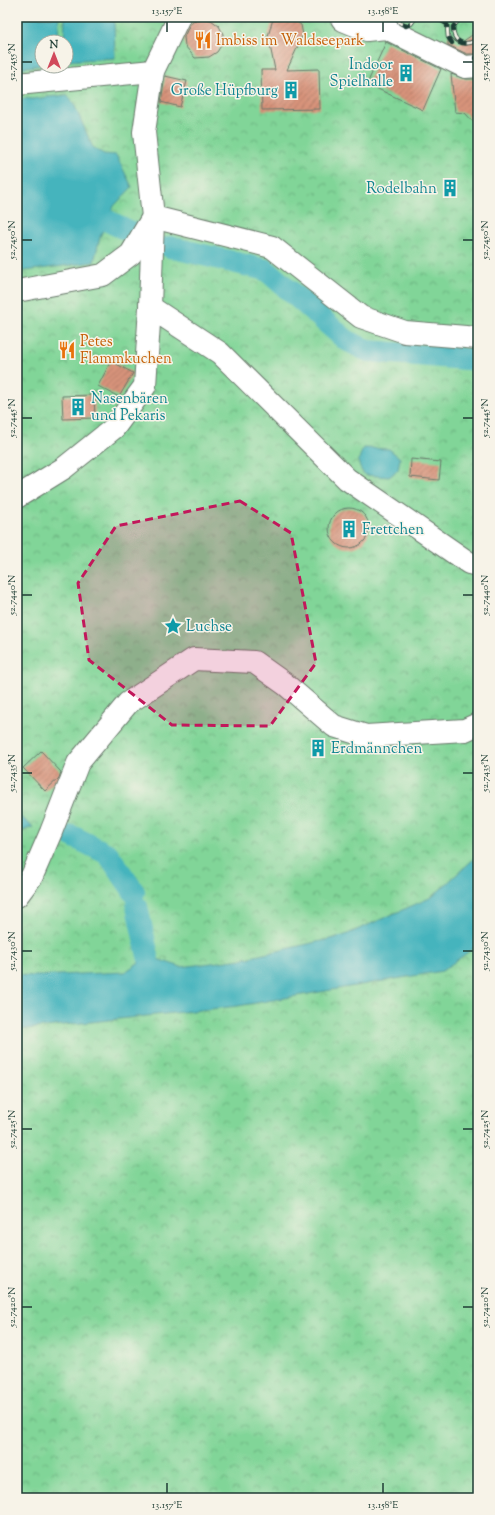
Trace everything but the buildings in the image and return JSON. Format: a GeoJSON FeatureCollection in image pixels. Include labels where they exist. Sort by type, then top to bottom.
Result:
{"type":"FeatureCollection","features":[{"type":"Feature","properties":{"kind":"lane"},"geometry":{"type":"LineString","coordinates":[[17,497],[64,468],[114,428],[145,386],[150,308],[153,217],[144,132],[153,71],[179,17]]}},
{"type":"Feature","properties":{"kind":"lane"},"geometry":{"type":"LineString","coordinates":[[341,17],[342,20],[367,30],[384,23],[465,67],[478,66]]}},
{"type":"Feature","properties":{"kind":"lane"},"geometry":{"type":"LineString","coordinates":[[24,83],[153,71]]}},
{"type":"Feature","properties":{"kind":"lane"},"geometry":{"type":"LineString","coordinates":[[17,291],[103,275],[132,254],[153,217]]}},
{"type":"Feature","properties":{"kind":"lane"},"geometry":{"type":"LineString","coordinates":[[153,217],[272,247],[361,317],[405,332],[478,338]]}},
{"type":"Feature","properties":{"kind":"lane"},"geometry":{"type":"LineString","coordinates":[[150,308],[220,353],[347,479],[469,564],[478,565]]}},
{"type":"Feature","properties":{"kind":"lane"},"geometry":{"type":"LineString","coordinates":[[17,896],[32,876],[78,763],[128,702],[194,659],[254,662],[285,684],[334,726],[366,736],[465,730],[478,724]]}},
{"type":"Feature","properties":{"kind":"highlighted area"},"geometry":{"type":"Polygon","coordinates":[[[240,501],[291,533],[316,663],[270,726],[172,725],[89,660],[78,583],[116,526],[240,501]]]}},
{"type":"Feature","properties":{"kind":"green space"},"geometry":{"type":"Polygon","coordinates":[[[17,17],[478,17],[478,1498],[17,1498],[17,17]]]}},
{"type":"Feature","properties":{"kind":"water"},"geometry":{"type":"Polygon","coordinates":[[[17,17],[59,17],[58,34],[34,34],[34,66],[20,68],[17,70],[17,17]]]}},
{"type":"Feature","properties":{"kind":"water"},"geometry":{"type":"Polygon","coordinates":[[[65,17],[114,17],[115,58],[74,61],[74,34],[64,34],[65,17]]]}},
{"type":"Feature","properties":{"kind":"water"},"geometry":{"type":"Polygon","coordinates":[[[67,95],[74,104],[93,148],[104,154],[116,155],[132,187],[114,206],[100,237],[94,262],[17,272],[17,98],[32,99],[67,95]]]}},
{"type":"Feature","properties":{"kind":"water"},"geometry":{"type":"Polygon","coordinates":[[[364,448],[389,449],[400,458],[398,470],[389,477],[365,475],[359,465],[360,455],[364,448]]]}},
{"type":"Feature","properties":{"kind":"water"},"geometry":{"type":"Polygon","coordinates":[[[17,814],[33,827],[17,833],[17,814]]]}},
{"type":"Feature","properties":{"kind":"water"},"geometry":{"type":"Polygon","coordinates":[[[478,855],[478,945],[442,971],[238,1006],[17,1030],[17,975],[36,976],[125,972],[148,956],[181,967],[242,959],[343,936],[432,897],[478,855]]]}},
{"type":"Feature","properties":{"kind":"waterway"},"geometry":{"type":"LineString","coordinates":[[108,221],[131,232]]}},
{"type":"Feature","properties":{"kind":"waterway"},"geometry":{"type":"LineString","coordinates":[[170,247],[266,270],[346,340],[368,351],[478,360]]}},
{"type":"Feature","properties":{"kind":"waterway"},"geometry":{"type":"LineString","coordinates":[[72,836],[108,854],[134,892]]}},
{"type":"Feature","properties":{"kind":"waterway"},"geometry":{"type":"LineString","coordinates":[[137,907],[148,956]]}},
{"type":"Feature","properties":{"kind":"railway"},"geometry":{"type":"LineString","coordinates":[[397,17],[400,23],[406,26],[411,24],[416,17]]}},
{"type":"Feature","properties":{"kind":"railway"},"geometry":{"type":"LineString","coordinates":[[435,17],[447,24],[448,37],[452,43]]}},
{"type":"Feature","properties":{"kind":"railway"},"geometry":{"type":"LineString","coordinates":[[461,17],[453,27],[455,36],[459,42],[462,43],[470,43],[475,41]]}},
{"type":"Feature","properties":{"kind":"place","name":"Imbiss im Waldseepark"},"geometry":{"type":"Point","coordinates":[203,40]}},
{"type":"Feature","properties":{"kind":"place","name":"Indoor Spielhalle"},"geometry":{"type":"Point","coordinates":[406,73]}},
{"type":"Feature","properties":{"kind":"place","name":"Große Hüpfburg"},"geometry":{"type":"Point","coordinates":[291,90]}},
{"type":"Feature","properties":{"kind":"place","name":"Rodelbahn"},"geometry":{"type":"Point","coordinates":[450,188]}},
{"type":"Feature","properties":{"kind":"place","name":"Petes Flammkuchen"},"geometry":{"type":"Point","coordinates":[67,350]}},
{"type":"Feature","properties":{"kind":"place","name":"Nasenbären und Pekaris"},"geometry":{"type":"Point","coordinates":[78,407]}},
{"type":"Feature","properties":{"kind":"place","name":"Frettchen"},"geometry":{"type":"Point","coordinates":[349,529]}},
{"type":"Feature","properties":{"kind":"place","name":"Luchse"},"geometry":{"type":"Point","coordinates":[173,626]}},
{"type":"Feature","properties":{"kind":"place","name":"Erdmännchen"},"geometry":{"type":"Point","coordinates":[318,748]}}]}
